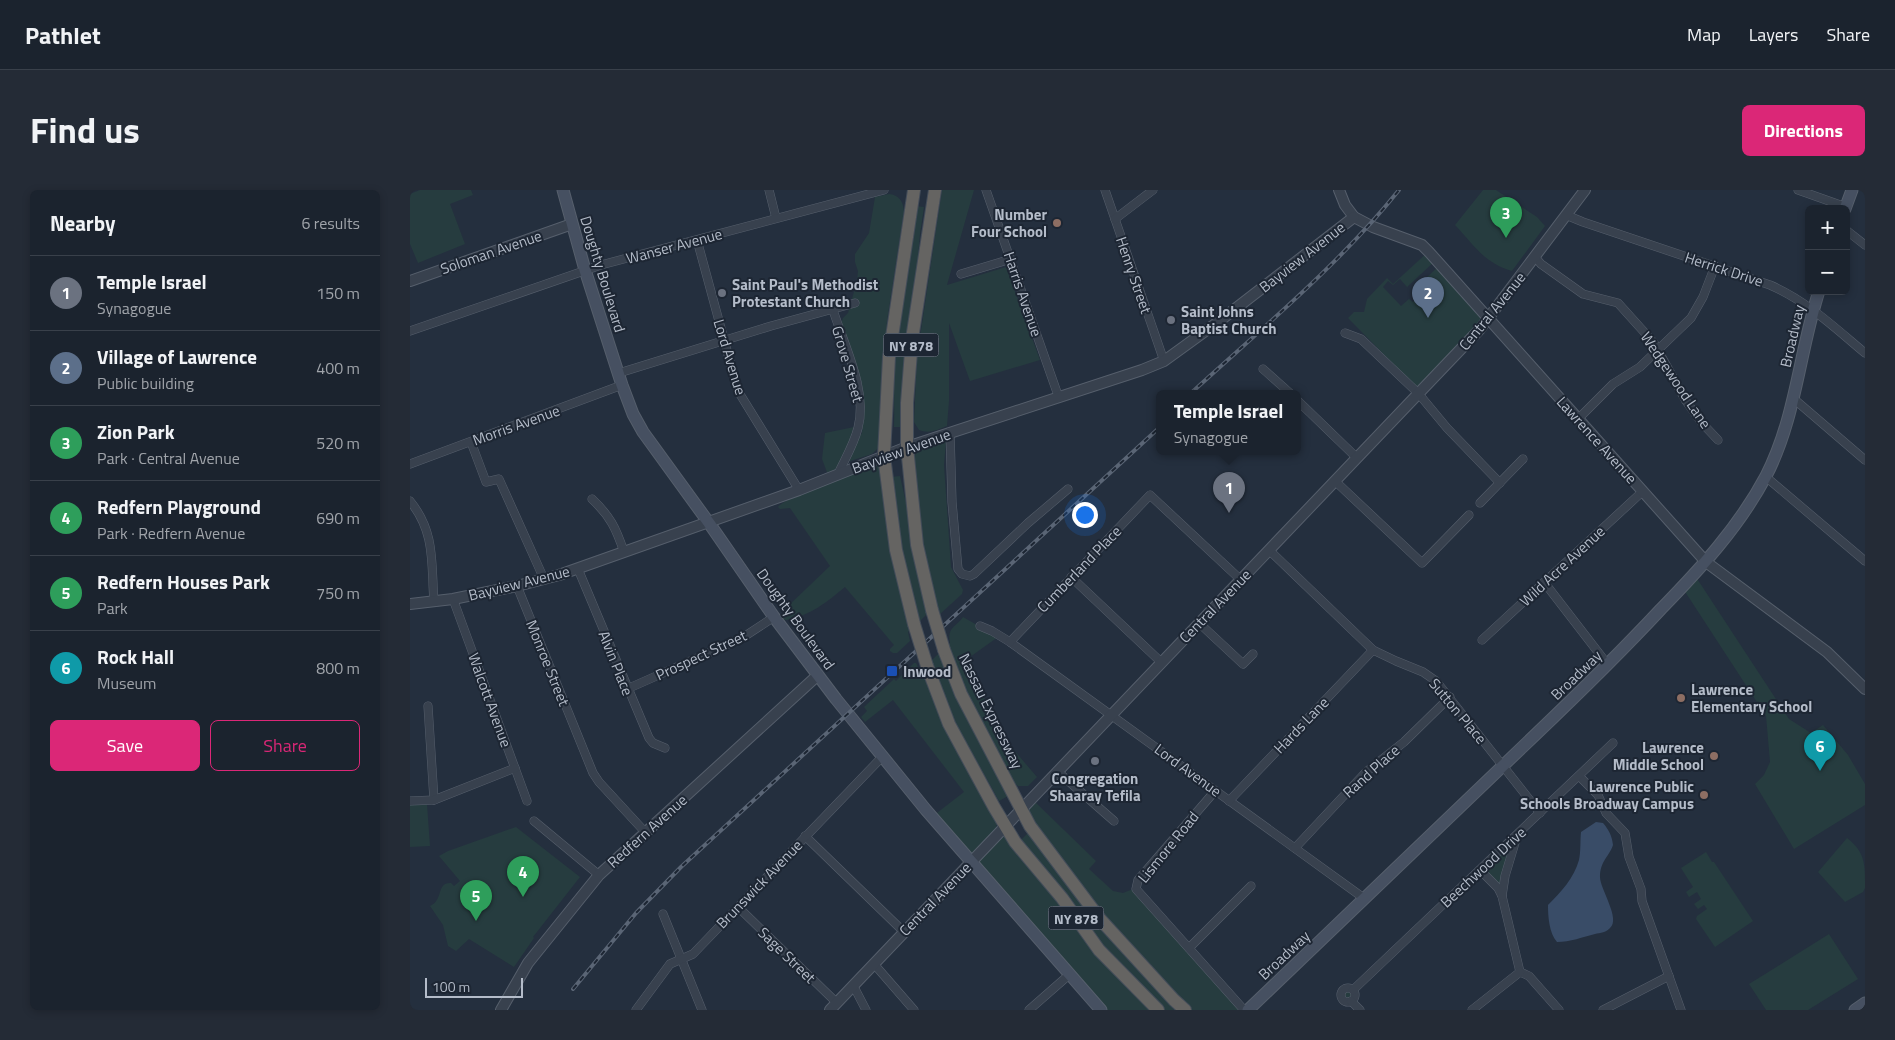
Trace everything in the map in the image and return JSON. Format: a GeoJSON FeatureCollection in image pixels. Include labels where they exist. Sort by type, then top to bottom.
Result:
{"type":"FeatureCollection","features":[{"type":"Feature","properties":{"kind":"highway","name":"NY 878"},"geometry":{"type":"LineString","coordinates":[[914,190],[890,345],[884,456],[896,550],[914,624],[927,666],[950,724],[1015,842],[1062,898],[1100,950],[1158,1010]]}},
{"type":"Feature","properties":{"kind":"highway","name":"Nassau Expressway"},"geometry":{"type":"LineString","coordinates":[[935,190],[911,346],[907,392],[907,447],[917,546],[932,610],[944,650],[961,694],[1030,826],[1100,919],[1185,1010]]}},
{"type":"Feature","properties":{"kind":"main road","name":"Doughty Boulevard"},"geometry":{"type":"LineString","coordinates":[[563,190],[622,386],[633,414],[643,432],[774,617],[818,675],[971,862],[1102,1010]]}},
{"type":"Feature","properties":{"kind":"main road"},"geometry":{"type":"LineString","coordinates":[[1847,205],[1852,190]]}},
{"type":"Feature","properties":{"kind":"main road","name":"Broadway"},"geometry":{"type":"LineString","coordinates":[[1248,1010],[1366,899],[1608,665],[1706,562],[1746,509],[1766,477],[1783,440],[1818,295]]}},
{"type":"Feature","properties":{"kind":"main road"},"geometry":{"type":"LineString","coordinates":[[1855,1010],[1865,1003]]}},
{"type":"Feature","properties":{"kind":"street"},"geometry":{"type":"LineString","coordinates":[[768,190],[776,218]]}},
{"type":"Feature","properties":{"kind":"street","name":"Wanser Avenue"},"geometry":{"type":"LineString","coordinates":[[410,331],[586,270],[884,190]]}},
{"type":"Feature","properties":{"kind":"street","name":"Harris Avenue"},"geometry":{"type":"LineString","coordinates":[[986,190],[1059,398]]}},
{"type":"Feature","properties":{"kind":"street","name":"Henry Street"},"geometry":{"type":"LineString","coordinates":[[1105,190],[1164,360]]}},
{"type":"Feature","properties":{"kind":"street"},"geometry":{"type":"LineString","coordinates":[[1115,219],[1153,190]]}},
{"type":"Feature","properties":{"kind":"street"},"geometry":{"type":"LineString","coordinates":[[1339,190],[1345,206],[1354,217]]}},
{"type":"Feature","properties":{"kind":"street","name":"Central Avenue"},"geometry":{"type":"LineString","coordinates":[[833,1007],[1489,319],[1585,190]]}},
{"type":"Feature","properties":{"kind":"street"},"geometry":{"type":"LineString","coordinates":[[1798,190],[1838,205]]}},
{"type":"Feature","properties":{"kind":"street","name":"Herrick Drive"},"geometry":{"type":"LineString","coordinates":[[1566,215],[1770,285],[1800,300],[1813,309],[1865,353]]}},
{"type":"Feature","properties":{"kind":"street","name":"Bayview Avenue"},"geometry":{"type":"LineString","coordinates":[[410,604],[453,600],[517,586],[578,569],[799,490],[907,447],[1142,370],[1164,360],[1222,319],[1354,217]]}},
{"type":"Feature","properties":{"kind":"street","name":"Lawrence Avenue"},"geometry":{"type":"LineString","coordinates":[[1354,217],[1373,227],[1422,245],[1706,562],[1827,652],[1865,689]]}},
{"type":"Feature","properties":{"kind":"street","name":"Soloman Avenue"},"geometry":{"type":"LineString","coordinates":[[410,281],[572,224]]}},
{"type":"Feature","properties":{"kind":"street"},"geometry":{"type":"LineString","coordinates":[[1850,233],[1865,245]]}},
{"type":"Feature","properties":{"kind":"street","name":"Lord Avenue"},"geometry":{"type":"LineString","coordinates":[[697,240],[738,391],[799,490]]}},
{"type":"Feature","properties":{"kind":"street","name":"Wedgewood Lane"},"geometry":{"type":"LineString","coordinates":[[1535,258],[1583,294],[1618,303],[1654,343],[1686,401],[1701,422],[1718,440]]}},
{"type":"Feature","properties":{"kind":"street"},"geometry":{"type":"LineString","coordinates":[[961,274],[1011,259]]}},
{"type":"Feature","properties":{"kind":"street"},"geometry":{"type":"LineString","coordinates":[[1578,419],[1613,384],[1640,367],[1692,318],[1703,297],[1714,266]]}},
{"type":"Feature","properties":{"kind":"street"},"geometry":{"type":"LineString","coordinates":[[619,373],[724,340],[855,303]]}},
{"type":"Feature","properties":{"kind":"street","name":"Grove Street"},"geometry":{"type":"LineString","coordinates":[[833,310],[855,376],[861,402],[858,430],[838,474]]}},
{"type":"Feature","properties":{"kind":"street"},"geometry":{"type":"LineString","coordinates":[[1345,333],[1361,339],[1418,393],[1447,428],[1500,483]]}},
{"type":"Feature","properties":{"kind":"street"},"geometry":{"type":"LineString","coordinates":[[1263,369],[1287,390]]}},
{"type":"Feature","properties":{"kind":"street","name":"Morris Avenue"},"geometry":{"type":"LineString","coordinates":[[410,464],[622,386]]}},
{"type":"Feature","properties":{"kind":"street"},"geometry":{"type":"LineString","coordinates":[[1794,399],[1865,460]]}},
{"type":"Feature","properties":{"kind":"street"},"geometry":{"type":"LineString","coordinates":[[1301,404],[1357,458]]}},
{"type":"Feature","properties":{"kind":"street"},"geometry":{"type":"LineString","coordinates":[[950,432],[952,498],[958,569],[965,576],[974,574],[1028,523],[1068,489]]}},
{"type":"Feature","properties":{"kind":"street"},"geometry":{"type":"LineString","coordinates":[[471,442],[486,482],[499,479],[544,579]]}},
{"type":"Feature","properties":{"kind":"street"},"geometry":{"type":"LineString","coordinates":[[1480,503],[1523,459]]}},
{"type":"Feature","properties":{"kind":"street"},"geometry":{"type":"LineString","coordinates":[[1766,477],[1865,561]]}},
{"type":"Feature","properties":{"kind":"street"},"geometry":{"type":"LineString","coordinates":[[1335,481],[1422,564],[1469,515]]}},
{"type":"Feature","properties":{"kind":"street","name":"Wild Acre Avenue"},"geometry":{"type":"LineString","coordinates":[[1482,640],[1642,492]]}},
{"type":"Feature","properties":{"kind":"street","name":"Cumberland Place"},"geometry":{"type":"LineString","coordinates":[[1010,642],[1150,494],[1241,580]]}},
{"type":"Feature","properties":{"kind":"street"},"geometry":{"type":"LineString","coordinates":[[592,500],[614,524],[624,552]]}},
{"type":"Feature","properties":{"kind":"street"},"geometry":{"type":"LineString","coordinates":[[410,501],[428,530],[434,602]]}},
{"type":"Feature","properties":{"kind":"street","name":"Sutton Place"},"geometry":{"type":"LineString","coordinates":[[1269,550],[1373,650],[1430,676],[1450,697],[1540,813]]}},
{"type":"Feature","properties":{"kind":"street","name":"Alvin Place"},"geometry":{"type":"LineString","coordinates":[[578,569],[650,740],[656,745],[665,748]]}},
{"type":"Feature","properties":{"kind":"street"},"geometry":{"type":"LineString","coordinates":[[1070,577],[1161,662]]}},
{"type":"Feature","properties":{"kind":"street"},"geometry":{"type":"LineString","coordinates":[[1544,582],[1608,665]]}},
{"type":"Feature","properties":{"kind":"street","name":"Monroe Street"},"geometry":{"type":"LineString","coordinates":[[517,586],[593,773],[645,832]]}},
{"type":"Feature","properties":{"kind":"street","name":"Walcott Avenue"},"geometry":{"type":"LineString","coordinates":[[453,600],[527,801]]}},
{"type":"Feature","properties":{"kind":"street","name":"Prospect Street"},"geometry":{"type":"LineString","coordinates":[[627,689],[742,638],[774,617]]}},
{"type":"Feature","properties":{"kind":"street"},"geometry":{"type":"LineString","coordinates":[[1199,623],[1243,664],[1253,654]]}},
{"type":"Feature","properties":{"kind":"street","name":"Lord Avenue"},"geometry":{"type":"LineString","coordinates":[[980,626],[1010,642],[1366,899]]}},
{"type":"Feature","properties":{"kind":"street","name":"Hards Lane"},"geometry":{"type":"LineString","coordinates":[[1229,801],[1373,650]]}},
{"type":"Feature","properties":{"kind":"street","name":"Redfern Avenue"},"geometry":{"type":"LineString","coordinates":[[501,1010],[528,963],[599,875],[818,675]]}},
{"type":"Feature","properties":{"kind":"street","name":"Rand Place"},"geometry":{"type":"LineString","coordinates":[[1295,848],[1366,772],[1404,742],[1450,697]]}},
{"type":"Feature","properties":{"kind":"street"},"geometry":{"type":"LineString","coordinates":[[428,706],[434,800]]}},
{"type":"Feature","properties":{"kind":"street","name":"Beechwood Drive"},"geometry":{"type":"LineString","coordinates":[[1353,990],[1613,743]]}},
{"type":"Feature","properties":{"kind":"street","name":"Brunswick Avenue"},"geometry":{"type":"LineString","coordinates":[[636,1010],[670,964],[693,954],[883,756]]}},
{"type":"Feature","properties":{"kind":"street"},"geometry":{"type":"LineString","coordinates":[[410,801],[434,800],[515,768]]}},
{"type":"Feature","properties":{"kind":"street"},"geometry":{"type":"LineString","coordinates":[[1057,771],[1114,822]]}},
{"type":"Feature","properties":{"kind":"street"},"geometry":{"type":"LineString","coordinates":[[1579,776],[1598,795],[1606,813],[1625,833],[1629,858],[1641,889],[1642,901],[1681,1010]]}},
{"type":"Feature","properties":{"kind":"street","name":"Lismore Road"},"geometry":{"type":"LineString","coordinates":[[1190,948],[1136,889],[1136,884],[1214,791]]}},
{"type":"Feature","properties":{"kind":"street"},"geometry":{"type":"LineString","coordinates":[[534,821],[599,875]]}},
{"type":"Feature","properties":{"kind":"street"},"geometry":{"type":"LineString","coordinates":[[1502,896],[1505,876],[1518,834]]}},
{"type":"Feature","properties":{"kind":"street"},"geometry":{"type":"LineString","coordinates":[[805,836],[904,932]]}},
{"type":"Feature","properties":{"kind":"street"},"geometry":{"type":"LineString","coordinates":[[1480,870],[1498,888],[1502,896],[1520,972]]}},
{"type":"Feature","properties":{"kind":"street"},"geometry":{"type":"LineString","coordinates":[[1244,1010],[1190,948],[1251,886]]}},
{"type":"Feature","properties":{"kind":"street","name":"Sage Street"},"geometry":{"type":"LineString","coordinates":[[738,907],[833,1007]]}},
{"type":"Feature","properties":{"kind":"street"},"geometry":{"type":"LineString","coordinates":[[663,914],[702,1010]]}},
{"type":"Feature","properties":{"kind":"street"},"geometry":{"type":"LineString","coordinates":[[874,964],[914,1010]]}},
{"type":"Feature","properties":{"kind":"street"},"geometry":{"type":"LineString","coordinates":[[1472,1010],[1520,972]]}},
{"type":"Feature","properties":{"kind":"street"},"geometry":{"type":"LineString","coordinates":[[1520,972],[1528,976],[1559,1010]]}},
{"type":"Feature","properties":{"kind":"street"},"geometry":{"type":"LineString","coordinates":[[1029,1010],[1070,974]]}},
{"type":"Feature","properties":{"kind":"street"},"geometry":{"type":"LineString","coordinates":[[1602,1010],[1669,976]]}},
{"type":"Feature","properties":{"kind":"street"},"geometry":{"type":"LineString","coordinates":[[853,986],[866,1010]]}},
{"type":"Feature","properties":{"kind":"street"},"geometry":{"type":"LineString","coordinates":[[1351,1002],[1355,996],[1353,990],[1344,989],[1340,995],[1344,1002],[1351,1002],[1360,1010]]}},
{"type":"Feature","properties":{"kind":"green space"},"geometry":{"type":"Polygon","coordinates":[[[420,190],[471,190],[473,195],[450,204],[465,244],[418,263],[410,244],[410,194],[420,190]]]}},
{"type":"Feature","properties":{"kind":"green space"},"geometry":{"type":"Polygon","coordinates":[[[942,190],[974,190],[947,285],[1006,267],[1040,360],[970,381],[949,323],[949,401],[947,426],[926,432],[919,430],[914,422],[917,357],[942,190]]]}},
{"type":"Feature","properties":{"kind":"green space"},"geometry":{"type":"Polygon","coordinates":[[[1483,190],[1496,190],[1537,217],[1545,226],[1512,271],[1502,268],[1487,258],[1455,225],[1483,190]]]}},
{"type":"Feature","properties":{"kind":"green space"},"geometry":{"type":"Polygon","coordinates":[[[889,194],[900,199],[904,211],[887,321],[879,447],[872,454],[848,461],[853,446],[862,433],[864,410],[861,387],[840,326],[843,318],[848,313],[857,281],[858,271],[855,254],[869,233],[875,197],[889,194]]]}},
{"type":"Feature","properties":{"kind":"green space"},"geometry":{"type":"Polygon","coordinates":[[[916,206],[924,207],[903,427],[894,427],[896,331],[916,206]]]}},
{"type":"Feature","properties":{"kind":"green space"},"geometry":{"type":"Polygon","coordinates":[[[1428,252],[1435,261],[1407,287],[1400,279],[1393,285],[1388,281],[1383,287],[1401,306],[1409,299],[1413,302],[1428,286],[1424,280],[1440,265],[1487,318],[1419,390],[1348,318],[1354,312],[1364,312],[1367,299],[1387,278],[1393,284],[1428,252]]]}},
{"type":"Feature","properties":{"kind":"green space"},"geometry":{"type":"Polygon","coordinates":[[[854,427],[842,460],[828,475],[822,459],[825,433],[854,427]]]}},
{"type":"Feature","properties":{"kind":"green space"},"geometry":{"type":"Polygon","coordinates":[[[946,441],[944,465],[951,567],[963,590],[962,594],[940,614],[923,561],[912,460],[919,449],[946,441]]]}},
{"type":"Feature","properties":{"kind":"green space"},"geometry":{"type":"Polygon","coordinates":[[[872,465],[882,467],[913,627],[908,632],[910,641],[897,653],[890,651],[894,645],[845,587],[810,612],[786,620],[783,619],[782,615],[786,608],[830,566],[790,508],[780,509],[778,507],[807,491],[872,465]]]}},
{"type":"Feature","properties":{"kind":"green space"},"geometry":{"type":"Polygon","coordinates":[[[900,476],[930,611],[916,625],[910,603],[891,477],[900,476]]]}},
{"type":"Feature","properties":{"kind":"green space"},"geometry":{"type":"Polygon","coordinates":[[[1694,574],[1789,719],[1811,733],[1823,725],[1848,755],[1865,784],[1865,805],[1794,849],[1755,784],[1764,775],[1770,762],[1766,716],[1682,587],[1694,574]]]}},
{"type":"Feature","properties":{"kind":"green space"},"geometry":{"type":"Polygon","coordinates":[[[963,617],[998,637],[970,657],[995,728],[1037,777],[1028,786],[1018,786],[1011,780],[986,737],[947,646],[950,643],[949,638],[952,628],[963,617]]]}},
{"type":"Feature","properties":{"kind":"green space"},"geometry":{"type":"Polygon","coordinates":[[[940,652],[967,720],[1008,796],[999,801],[949,712],[929,663],[940,652]]]}},
{"type":"Feature","properties":{"kind":"green space"},"geometry":{"type":"Polygon","coordinates":[[[916,663],[920,671],[925,666],[996,821],[997,831],[972,861],[933,816],[964,792],[893,700],[865,722],[861,717],[867,711],[864,707],[894,679],[896,681],[916,663]]]}},
{"type":"Feature","properties":{"kind":"green space"},"geometry":{"type":"Polygon","coordinates":[[[1033,800],[1096,861],[1089,869],[1113,891],[1123,893],[1133,889],[1240,1010],[1187,1010],[1103,920],[1026,813],[1033,800]]]}},
{"type":"Feature","properties":{"kind":"green space"},"geometry":{"type":"Polygon","coordinates":[[[427,804],[430,846],[410,847],[410,805],[427,804]]]}},
{"type":"Feature","properties":{"kind":"green space"},"geometry":{"type":"Polygon","coordinates":[[[516,827],[580,877],[533,937],[514,967],[469,939],[456,951],[448,946],[443,925],[430,906],[437,900],[443,885],[451,883],[454,886],[460,881],[439,856],[448,851],[516,827]]]}},
{"type":"Feature","properties":{"kind":"green space"},"geometry":{"type":"Polygon","coordinates":[[[1032,829],[1183,1010],[1164,1010],[1133,982],[1105,952],[1021,840],[1032,829]]]}},
{"type":"Feature","properties":{"kind":"green space"},"geometry":{"type":"Polygon","coordinates":[[[1003,832],[1155,1010],[1103,1010],[972,862],[1003,832]]]}},
{"type":"Feature","properties":{"kind":"green space"},"geometry":{"type":"Polygon","coordinates":[[[1518,834],[1502,896],[1480,870],[1518,834]]]}},
{"type":"Feature","properties":{"kind":"green space"},"geometry":{"type":"Polygon","coordinates":[[[1847,838],[1861,853],[1865,872],[1865,888],[1863,892],[1845,902],[1818,872],[1847,838]]]}},
{"type":"Feature","properties":{"kind":"green space"},"geometry":{"type":"Polygon","coordinates":[[[1706,852],[1753,921],[1715,947],[1696,919],[1697,916],[1707,909],[1704,905],[1698,909],[1694,904],[1701,899],[1697,892],[1689,897],[1686,892],[1693,887],[1681,868],[1706,852]]]}},
{"type":"Feature","properties":{"kind":"green space"},"geometry":{"type":"Polygon","coordinates":[[[1829,934],[1858,979],[1808,1010],[1766,1010],[1749,984],[1829,934]]]}},
{"type":"Feature","properties":{"kind":"green space"},"geometry":{"type":"Polygon","coordinates":[[[1346,989],[1350,989],[1354,995],[1350,1001],[1346,1001],[1342,997],[1342,993],[1346,989]]]}},
{"type":"Feature","properties":{"kind":"water"},"geometry":{"type":"Polygon","coordinates":[[[1596,822],[1603,823],[1610,833],[1613,842],[1601,867],[1600,877],[1612,911],[1613,924],[1603,932],[1557,942],[1551,929],[1548,905],[1558,895],[1577,867],[1580,857],[1581,832],[1596,822]]]}},
{"type":"Feature","properties":{"kind":"railway"},"geometry":{"type":"LineString","coordinates":[[1194,390],[1325,271],[1351,245],[1399,190]]}},
{"type":"Feature","properties":{"kind":"railway"},"geometry":{"type":"LineString","coordinates":[[573,989],[636,913],[681,867],[1156,431]]}},
{"type":"Feature","properties":{"kind":"place","name":"Number Four School"},"geometry":{"type":"Point","coordinates":[1057,223]}},
{"type":"Feature","properties":{"kind":"place","name":"Zion Park"},"geometry":{"type":"Point","coordinates":[1506,238]}},
{"type":"Feature","properties":{"kind":"place","name":"Saint Paul's Methodist Protestant Church"},"geometry":{"type":"Point","coordinates":[722,293]}},
{"type":"Feature","properties":{"kind":"place","name":"Village of Lawrence"},"geometry":{"type":"Point","coordinates":[1428,318]}},
{"type":"Feature","properties":{"kind":"place","name":"Saint Johns Baptist Church"},"geometry":{"type":"Point","coordinates":[1171,320]}},
{"type":"Feature","properties":{"kind":"place","name":"Temple Israel"},"geometry":{"type":"Point","coordinates":[1229,513]}},
{"type":"Feature","properties":{"kind":"place","name":"Inwood"},"geometry":{"type":"Point","coordinates":[892,671]}},
{"type":"Feature","properties":{"kind":"place","name":"Lawrence Elementary School"},"geometry":{"type":"Point","coordinates":[1681,698]}},
{"type":"Feature","properties":{"kind":"place","name":"Lawrence Middle School"},"geometry":{"type":"Point","coordinates":[1714,756]}},
{"type":"Feature","properties":{"kind":"place","name":"Congregation Shaaray Tefila"},"geometry":{"type":"Point","coordinates":[1095,761]}},
{"type":"Feature","properties":{"kind":"place","name":"Rock Hall"},"geometry":{"type":"Point","coordinates":[1820,771]}},
{"type":"Feature","properties":{"kind":"place","name":"Lawrence Public Schools Broadway Campus"},"geometry":{"type":"Point","coordinates":[1704,795]}},
{"type":"Feature","properties":{"kind":"place","name":"Redfern Playground"},"geometry":{"type":"Point","coordinates":[523,897]}},
{"type":"Feature","properties":{"kind":"place","name":"Redfern Houses Park"},"geometry":{"type":"Point","coordinates":[476,921]}}]}
